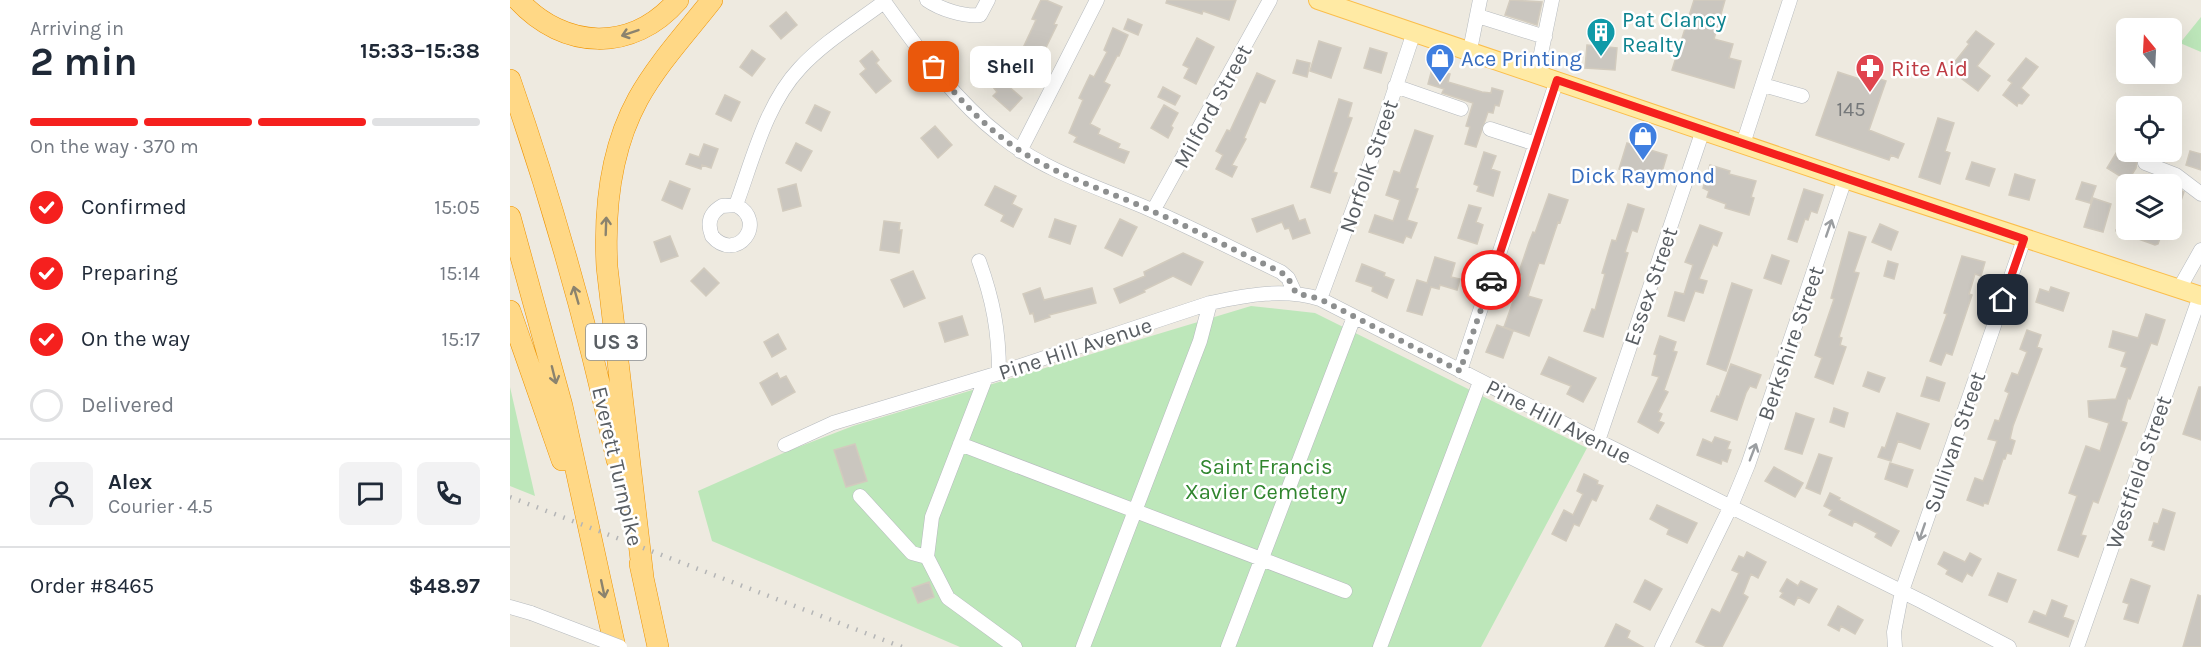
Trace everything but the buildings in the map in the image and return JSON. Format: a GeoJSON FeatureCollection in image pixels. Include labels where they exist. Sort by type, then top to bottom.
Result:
{"type":"FeatureCollection","features":[{"type":"Feature","properties":{"kind":"highway"},"geometry":{"type":"LineString","coordinates":[[518,0],[537,17],[557,30],[595,39],[614,38],[641,29],[662,16],[678,0]]}},
{"type":"Feature","properties":{"kind":"highway","name":"US 3"},"geometry":{"type":"LineString","coordinates":[[643,577],[607,267],[605,235],[607,204],[616,157],[637,101],[659,67],[712,0]]}},
{"type":"Feature","properties":{"kind":"highway","name":"Everett Turnpike"},"geometry":{"type":"LineString","coordinates":[[510,80],[551,207],[609,421],[658,647]]}},
{"type":"Feature","properties":{"kind":"highway","name":"Everett Turnpike"},"geometry":{"type":"LineString","coordinates":[[510,217],[550,357],[613,640]]}},
{"type":"Feature","properties":{"kind":"highway"},"geometry":{"type":"LineString","coordinates":[[510,310],[595,552]]}},
{"type":"Feature","properties":{"kind":"main road"},"geometry":{"type":"LineString","coordinates":[[1318,0],[1845,179],[2201,296]]}},
{"type":"Feature","properties":{"kind":"street"},"geometry":{"type":"LineString","coordinates":[[927,0],[973,16],[981,15],[988,0]]}},
{"type":"Feature","properties":{"kind":"street"},"geometry":{"type":"LineString","coordinates":[[1020,151],[1097,0]]}},
{"type":"Feature","properties":{"kind":"street","name":"Milford Street"},"geometry":{"type":"LineString","coordinates":[[1153,211],[1270,0]]}},
{"type":"Feature","properties":{"kind":"street"},"geometry":{"type":"LineString","coordinates":[[1470,50],[1480,0]]}},
{"type":"Feature","properties":{"kind":"street"},"geometry":{"type":"LineString","coordinates":[[1537,73],[1552,0]]}},
{"type":"Feature","properties":{"kind":"street"},"geometry":{"type":"LineString","coordinates":[[1743,144],[1790,0]]}},
{"type":"Feature","properties":{"kind":"street"},"geometry":{"type":"LineString","coordinates":[[736,205],[766,123],[781,94],[800,68],[883,1],[962,102],[1020,151],[1281,272],[1288,278],[1296,293]]}},
{"type":"Feature","properties":{"kind":"street"},"geometry":{"type":"LineString","coordinates":[[1478,16],[1545,37]]}},
{"type":"Feature","properties":{"kind":"street","name":"Norfolk Street"},"geometry":{"type":"LineString","coordinates":[[1320,299],[1414,32]]}},
{"type":"Feature","properties":{"kind":"street"},"geometry":{"type":"LineString","coordinates":[[1460,371],[1557,80]]}},
{"type":"Feature","properties":{"kind":"street"},"geometry":{"type":"LineString","coordinates":[[1762,85],[1802,96]]}},
{"type":"Feature","properties":{"kind":"street"},"geometry":{"type":"LineString","coordinates":[[1395,87],[1461,109]]}},
{"type":"Feature","properties":{"kind":"street"},"geometry":{"type":"LineString","coordinates":[[1490,129],[1536,144]]}},
{"type":"Feature","properties":{"kind":"street","name":"Essex Street"},"geometry":{"type":"LineString","coordinates":[[1598,441],[1703,130]]}},
{"type":"Feature","properties":{"kind":"street"},"geometry":{"type":"LineString","coordinates":[[2145,163],[2176,175],[2201,194]]}},
{"type":"Feature","properties":{"kind":"street","name":"Berkshire Street"},"geometry":{"type":"LineString","coordinates":[[1662,647],[1731,506],[1759,435],[1845,179]]}},
{"type":"Feature","properties":{"kind":"street","name":"Sullivan Street"},"geometry":{"type":"LineString","coordinates":[[1895,647],[1894,632],[1902,591],[2024,239]]}},
{"type":"Feature","properties":{"kind":"street"},"geometry":{"type":"LineString","coordinates":[[2179,289],[2201,250]]}},
{"type":"Feature","properties":{"kind":"street"},"geometry":{"type":"LineString","coordinates":[[979,261],[997,324],[993,375],[960,444],[932,518],[927,557],[948,598],[1015,647]]}},
{"type":"Feature","properties":{"kind":"street","name":"Pine Hill Avenue"},"geometry":{"type":"LineString","coordinates":[[785,445],[833,423],[993,375],[1210,303],[1243,296],[1296,293],[1320,299],[1480,382],[1902,591],[2009,647]]}},
{"type":"Feature","properties":{"kind":"street","name":"Westfield Street"},"geometry":{"type":"LineString","coordinates":[[2077,647],[2201,296]]}},
{"type":"Feature","properties":{"kind":"street"},"geometry":{"type":"LineString","coordinates":[[1083,647],[1200,341],[1210,303]]}},
{"type":"Feature","properties":{"kind":"street"},"geometry":{"type":"LineString","coordinates":[[1228,647],[1354,317]]}},
{"type":"Feature","properties":{"kind":"street"},"geometry":{"type":"LineString","coordinates":[[1380,647],[1480,382]]}},
{"type":"Feature","properties":{"kind":"street"},"geometry":{"type":"LineString","coordinates":[[960,444],[1345,591]]}},
{"type":"Feature","properties":{"kind":"street"},"geometry":{"type":"LineString","coordinates":[[860,496],[912,553],[927,557]]}},
{"type":"Feature","properties":{"kind":"street"},"geometry":{"type":"LineString","coordinates":[[510,607],[620,647]]}},
{"type":"Feature","properties":{"kind":"green space"},"geometry":{"type":"Polygon","coordinates":[[[2201,17],[2201,52],[2182,44],[2182,41],[2201,17]]]}},
{"type":"Feature","properties":{"kind":"green space","name":"Saint Francis Xavier Cemetery"},"geometry":{"type":"Polygon","coordinates":[[[1251,306],[1315,313],[1587,448],[1481,647],[960,647],[712,541],[698,491],[788,451],[853,426],[1251,306]]]}},
{"type":"Feature","properties":{"kind":"green space"},"geometry":{"type":"Polygon","coordinates":[[[510,387],[535,496],[510,486],[510,387]]]}},
{"type":"Feature","properties":{"kind":"railway"},"geometry":{"type":"LineString","coordinates":[[510,497],[902,647]]}},
{"type":"Feature","properties":{"kind":"way so far"},"geometry":{"type":"LineString","coordinates":[[934,67],[962,102],[1020,151],[1281,272],[1288,278],[1296,293],[1320,299],[1460,371],[1491,280]]}},
{"type":"Feature","properties":{"kind":"place","name":"Pat Clancy Realty"},"geometry":{"type":"Point","coordinates":[1601,58]}},
{"type":"Feature","properties":{"kind":"place","name":"Shell"},"geometry":{"type":"Point","coordinates":[934,67]}},
{"type":"Feature","properties":{"kind":"place","name":"Ace Printing"},"geometry":{"type":"Point","coordinates":[1440,84]}},
{"type":"Feature","properties":{"kind":"place","name":"Rite Aid"},"geometry":{"type":"Point","coordinates":[1870,94]}},
{"type":"Feature","properties":{"kind":"place","name":"Dick Raymond"},"geometry":{"type":"Point","coordinates":[1643,162]}},
{"type":"Feature","properties":{"kind":"route"},"geometry":{"type":"LineString","coordinates":[[1491,280],[1557,80],[2024,239],[2003,300]]}}]}
